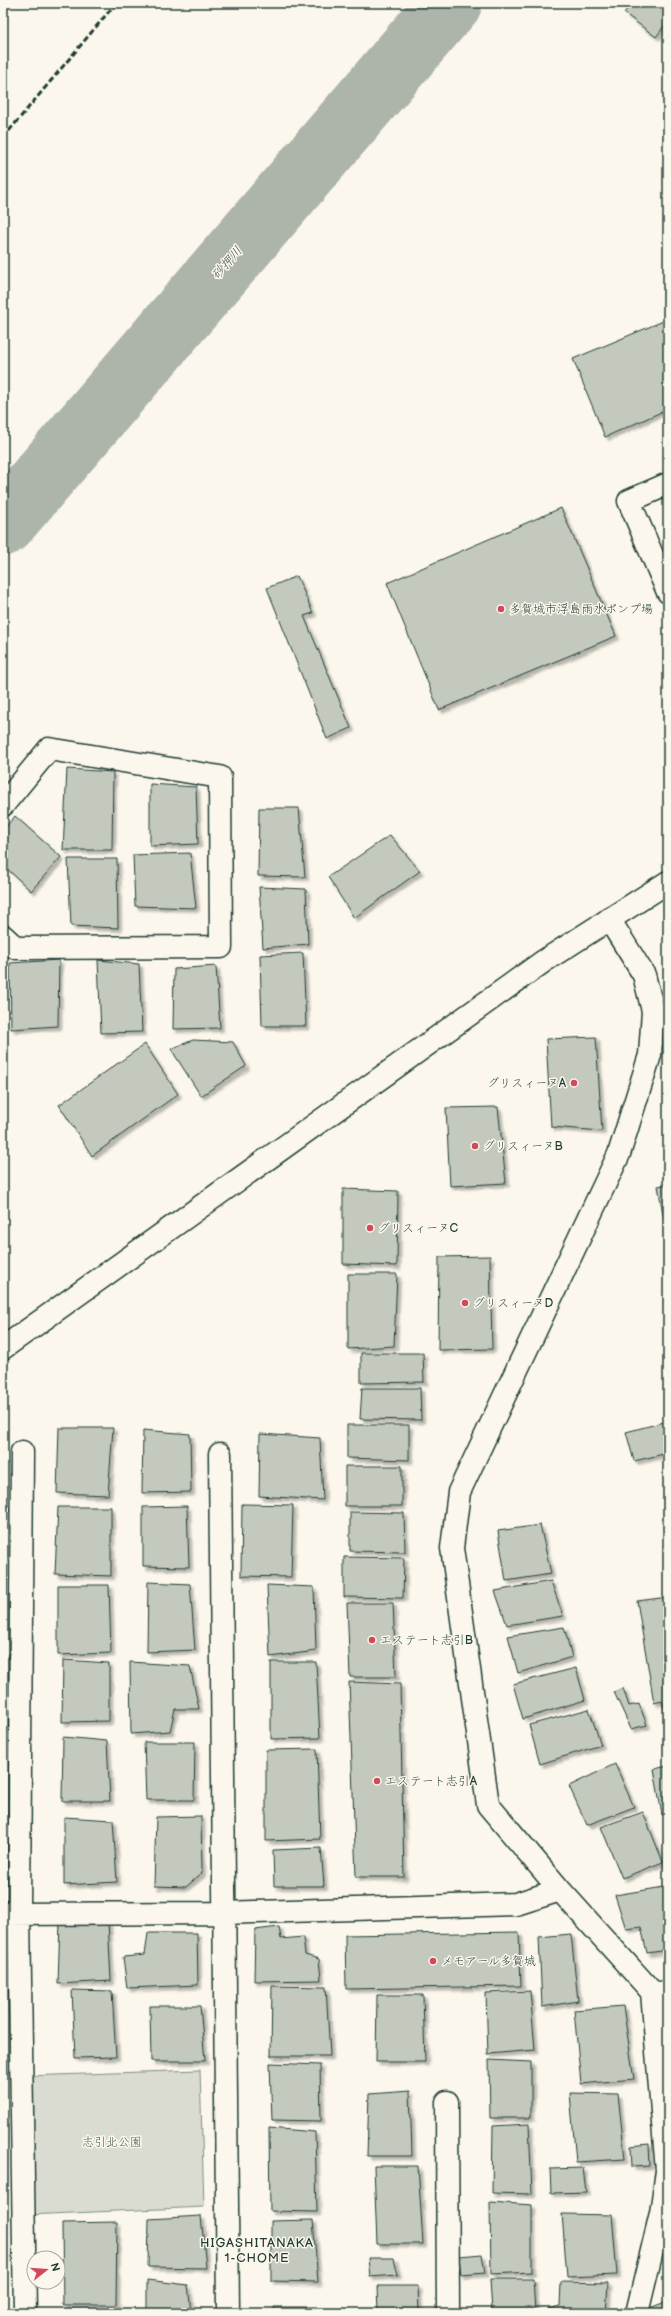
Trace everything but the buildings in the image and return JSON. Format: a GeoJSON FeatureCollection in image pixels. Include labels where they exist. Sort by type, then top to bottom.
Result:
{"type":"FeatureCollection","features":[{"type":"Feature","properties":{"kind":"street"},"geometry":{"type":"LineString","coordinates":[[668,484],[628,501],[668,592]]}},
{"type":"Feature","properties":{"kind":"street"},"geometry":{"type":"LineString","coordinates":[[3,805],[49,749],[220,777],[221,947],[16,948],[3,936]]}},
{"type":"Feature","properties":{"kind":"street"},"geometry":{"type":"LineString","coordinates":[[3,1348],[544,961],[668,882]]}},
{"type":"Feature","properties":{"kind":"street"},"geometry":{"type":"LineString","coordinates":[[609,919],[644,975],[653,1011],[650,1055],[619,1154],[459,1492],[452,1548],[488,1805],[560,1890],[660,1993],[667,2171],[665,2212],[658,2262],[637,2313]]}},
{"type":"Feature","properties":{"kind":"street"},"geometry":{"type":"LineString","coordinates":[[22,1452],[11,1914],[26,2313]]}},
{"type":"Feature","properties":{"kind":"street"},"geometry":{"type":"LineString","coordinates":[[220,1454],[223,1913],[228,2313]]}},
{"type":"Feature","properties":{"kind":"street"},"geometry":{"type":"LineString","coordinates":[[11,1914],[223,1913],[516,1904],[560,1890]]}},
{"type":"Feature","properties":{"kind":"street"},"geometry":{"type":"LineString","coordinates":[[447,2102],[448,2313]]}},
{"type":"Feature","properties":{"kind":"green space","name":"志引北公園"},"geometry":{"type":"Polygon","coordinates":[[[200,2070],[204,2207],[27,2215],[27,2076],[200,2070]]]}},
{"type":"Feature","properties":{"kind":"waterway","name":"砂押川"},"geometry":{"type":"LineString","coordinates":[[3,524],[450,3]]}},
{"type":"Feature","properties":{"kind":"railway"},"geometry":{"type":"LineString","coordinates":[[3,138],[116,3]]}},
{"type":"Feature","properties":{"kind":"place","name":"多賀城市浮島雨水ポンプ場"},"geometry":{"type":"Point","coordinates":[501,609]}},
{"type":"Feature","properties":{"kind":"place","name":"グリスィーヌA"},"geometry":{"type":"Point","coordinates":[574,1083]}},
{"type":"Feature","properties":{"kind":"place","name":"グリスィーヌB"},"geometry":{"type":"Point","coordinates":[475,1146]}},
{"type":"Feature","properties":{"kind":"place","name":"グリスィーヌC"},"geometry":{"type":"Point","coordinates":[370,1228]}},
{"type":"Feature","properties":{"kind":"place","name":"グリスィーヌD"},"geometry":{"type":"Point","coordinates":[465,1303]}},
{"type":"Feature","properties":{"kind":"place","name":"エステート志引B"},"geometry":{"type":"Point","coordinates":[372,1640]}},
{"type":"Feature","properties":{"kind":"place","name":"エステート志引A"},"geometry":{"type":"Point","coordinates":[377,1781]}},
{"type":"Feature","properties":{"kind":"place","name":"メモアール多賀城"},"geometry":{"type":"Point","coordinates":[433,1961]}},
{"type":"Feature","properties":{"kind":"district","name":"HIGASHITANAKA 1-CHOME"},"geometry":{"type":"Point","coordinates":[257,2250]}}]}
